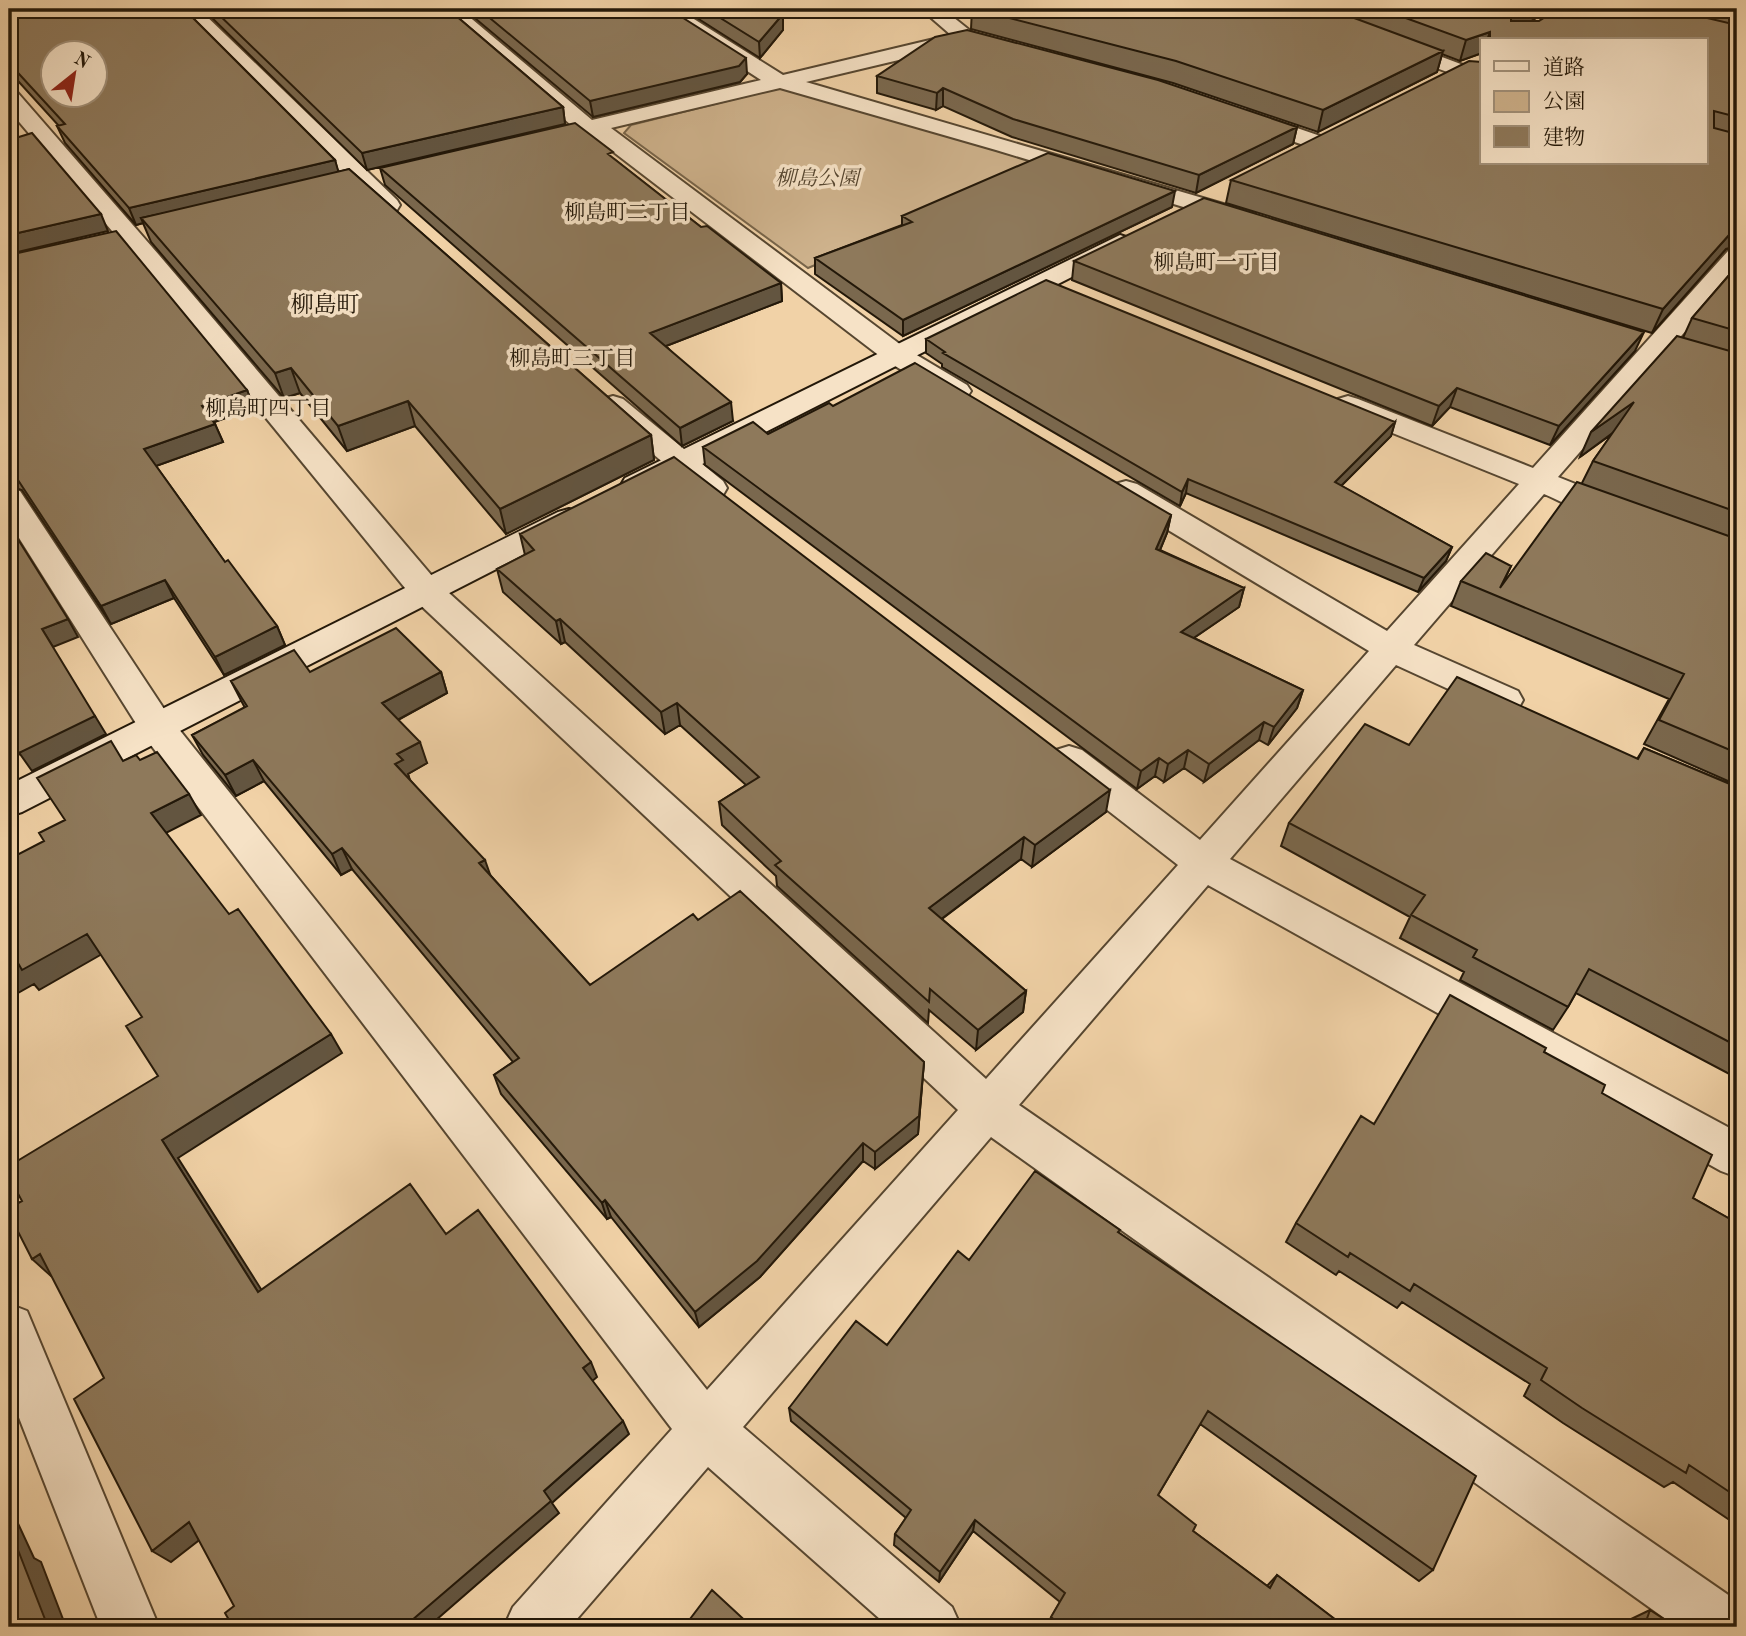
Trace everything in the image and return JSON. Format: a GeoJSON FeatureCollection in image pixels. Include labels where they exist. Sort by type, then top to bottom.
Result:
{"type":"FeatureCollection","features":[{"type":"Feature","properties":{"kind":"street"},"geometry":{"type":"LineString","coordinates":[[188,9],[373,179],[410,225]]}},
{"type":"Feature","properties":{"kind":"street"},"geometry":{"type":"LineString","coordinates":[[448,9],[590,126],[895,354],[979,404]]}},
{"type":"Feature","properties":{"kind":"street"},"geometry":{"type":"LineString","coordinates":[[665,9],[778,81],[1004,145],[1212,198],[1266,224]]}},
{"type":"Feature","properties":{"kind":"street"},"geometry":{"type":"LineString","coordinates":[[931,9],[966,38],[1006,48]]}},
{"type":"Feature","properties":{"kind":"street"},"geometry":{"type":"LineString","coordinates":[[1296,9],[1471,76]]}},
{"type":"Feature","properties":{"kind":"street"},"geometry":{"type":"LineString","coordinates":[[548,137],[966,38]]}},
{"type":"Feature","properties":{"kind":"street"},"geometry":{"type":"LineString","coordinates":[[1438,85],[1471,76]]}},
{"type":"Feature","properties":{"kind":"street"},"geometry":{"type":"LineString","coordinates":[[9,97],[143,233],[426,591],[988,1109],[1726,1627]]}},
{"type":"Feature","properties":{"kind":"street"},"geometry":{"type":"LineString","coordinates":[[1232,113],[1321,144]]}},
{"type":"Feature","properties":{"kind":"street"},"geometry":{"type":"LineString","coordinates":[[1297,156],[1344,132]]}},
{"type":"Feature","properties":{"kind":"street"},"geometry":{"type":"LineString","coordinates":[[336,188],[373,179]]}},
{"type":"Feature","properties":{"kind":"street"},"geometry":{"type":"LineString","coordinates":[[9,802],[895,354],[1212,198]]}},
{"type":"Feature","properties":{"kind":"street"},"geometry":{"type":"LineString","coordinates":[[103,242],[143,233]]}},
{"type":"Feature","properties":{"kind":"street"},"geometry":{"type":"LineString","coordinates":[[533,1627],[1391,649],[1535,481],[1661,345],[1737,256]]}},
{"type":"Feature","properties":{"kind":"street"},"geometry":{"type":"LineString","coordinates":[[1044,281],[1083,296]]}},
{"type":"Feature","properties":{"kind":"street"},"geometry":{"type":"LineString","coordinates":[[596,390],[679,463],[745,513]]}},
{"type":"Feature","properties":{"kind":"street"},"geometry":{"type":"LineString","coordinates":[[1329,397],[1649,524]]}},
{"type":"Feature","properties":{"kind":"street"},"geometry":{"type":"LineString","coordinates":[[1100,475],[1391,649],[1527,710]]}},
{"type":"Feature","properties":{"kind":"street"},"geometry":{"type":"LineString","coordinates":[[9,498],[157,727],[706,1430],[932,1627]]}},
{"type":"Feature","properties":{"kind":"street"},"geometry":{"type":"LineString","coordinates":[[1040,738],[1203,863],[1737,1156]]}},
{"type":"Feature","properties":{"kind":"street"},"geometry":{"type":"LineString","coordinates":[[9,1329],[130,1627]]}},
{"type":"Feature","properties":{"kind":"green space","name":"柳島公園"},"geometry":{"type":"Polygon","coordinates":[[[779,88],[1049,166],[808,268],[624,133],[631,125],[779,88]]]}},
{"type":"Feature","properties":{"kind":"building"},"geometry":{"type":"Polygon","coordinates":[[[68,9],[184,9],[335,160],[129,208],[57,126],[65,124],[50,108],[108,108],[108,38],[38,38],[38,95],[9,63],[9,19],[68,9]]]}},
{"type":"Feature","properties":{"kind":"building"},"geometry":{"type":"Polygon","coordinates":[[[213,9],[448,9],[563,107],[362,153],[213,9]]]}},
{"type":"Feature","properties":{"kind":"building"},"geometry":{"type":"Polygon","coordinates":[[[479,9],[669,9],[746,58],[739,66],[590,101],[479,9]]]}},
{"type":"Feature","properties":{"kind":"building"},"geometry":{"type":"Polygon","coordinates":[[[706,9],[762,9],[783,14],[759,42],[706,9]]]}},
{"type":"Feature","properties":{"kind":"building"},"geometry":{"type":"Polygon","coordinates":[[[974,9],[1330,9],[1443,51],[1323,110],[1176,61],[974,9]]]}},
{"type":"Feature","properties":{"kind":"building"},"geometry":{"type":"Polygon","coordinates":[[[1381,9],[1524,9],[1511,17],[1511,21],[1539,21],[1558,9],[1669,9],[1737,25],[1737,117],[1714,111],[1714,128],[1737,134],[1737,226],[1663,309],[1231,180],[1469,61],[1480,62],[1480,164],[1708,164],[1708,38],[1490,38],[1490,32],[1466,40],[1381,9]]]}},
{"type":"Feature","properties":{"kind":"building"},"geometry":{"type":"Polygon","coordinates":[[[967,30],[1158,80],[1297,127],[1199,175],[1013,119],[943,88],[937,93],[877,76],[935,37],[967,30]]]}},
{"type":"Feature","properties":{"kind":"building"},"geometry":{"type":"Polygon","coordinates":[[[575,123],[613,152],[608,154],[701,227],[707,226],[781,283],[650,333],[731,402],[680,428],[380,168],[575,123]]]}},
{"type":"Feature","properties":{"kind":"building"},"geometry":{"type":"Polygon","coordinates":[[[32,133],[101,214],[9,235],[9,140],[32,133]]]}},
{"type":"Feature","properties":{"kind":"building"},"geometry":{"type":"Polygon","coordinates":[[[1048,153],[1175,191],[903,320],[815,258],[912,222],[902,216],[1048,153]]]}},
{"type":"Feature","properties":{"kind":"building"},"geometry":{"type":"Polygon","coordinates":[[[349,169],[651,435],[500,509],[408,401],[338,426],[291,368],[275,373],[141,218],[349,169]]]}},
{"type":"Feature","properties":{"kind":"building"},"geometry":{"type":"Polygon","coordinates":[[[1204,198],[1644,332],[1559,426],[1457,388],[1439,406],[1074,261],[1204,198]]]}},
{"type":"Feature","properties":{"kind":"building"},"geometry":{"type":"Polygon","coordinates":[[[116,231],[247,390],[202,406],[215,424],[144,449],[225,562],[228,560],[277,626],[215,657],[165,580],[101,606],[12,471],[9,471],[9,255],[116,231]]]}},
{"type":"Feature","properties":{"kind":"building"},"geometry":{"type":"Polygon","coordinates":[[[1737,266],[1737,331],[1692,318],[1737,266]]]}},
{"type":"Feature","properties":{"kind":"building"},"geometry":{"type":"Polygon","coordinates":[[[1046,280],[1395,422],[1335,482],[1452,547],[1424,578],[1188,479],[1182,492],[943,353],[945,352],[926,339],[1046,280]]]}},
{"type":"Feature","properties":{"kind":"building"},"geometry":{"type":"Polygon","coordinates":[[[1677,336],[1737,353],[1737,512],[1593,461],[1634,402],[1591,432],[1677,336]]]}},
{"type":"Feature","properties":{"kind":"building"},"geometry":{"type":"Polygon","coordinates":[[[915,363],[1171,515],[1156,549],[1244,588],[1181,632],[1303,690],[1274,727],[1264,722],[1209,764],[1188,750],[1168,764],[1159,758],[1141,771],[703,447],[753,422],[768,434],[829,403],[833,406],[915,363]]]}},
{"type":"Feature","properties":{"kind":"building"},"geometry":{"type":"Polygon","coordinates":[[[674,457],[1110,790],[1035,845],[1024,837],[929,908],[1026,991],[978,1030],[930,989],[929,1002],[775,865],[781,861],[719,802],[759,777],[677,703],[661,712],[560,619],[556,621],[497,569],[534,550],[520,534],[674,457]]]}},
{"type":"Feature","properties":{"kind":"building"},"geometry":{"type":"Polygon","coordinates":[[[1577,482],[1737,539],[1737,753],[1659,720],[1684,674],[1461,581],[1486,553],[1511,566],[1500,588],[1577,482]]]}},
{"type":"Feature","properties":{"kind":"building"},"geometry":{"type":"Polygon","coordinates":[[[9,525],[68,619],[42,629],[95,716],[19,753],[9,738],[9,525]]]}},
{"type":"Feature","properties":{"kind":"building"},"geometry":{"type":"Polygon","coordinates":[[[396,628],[441,672],[382,703],[420,742],[397,754],[403,760],[395,764],[485,860],[479,863],[590,985],[693,914],[698,920],[740,891],[924,1062],[919,1116],[875,1152],[863,1143],[757,1261],[695,1312],[605,1200],[602,1203],[494,1075],[519,1058],[342,848],[332,854],[253,760],[225,775],[192,735],[247,706],[231,681],[294,650],[310,672],[396,628]]]}},
{"type":"Feature","properties":{"kind":"building"},"geometry":{"type":"Polygon","coordinates":[[[1457,677],[1638,759],[1644,748],[1737,787],[1737,1046],[1589,969],[1568,1007],[1473,957],[1477,950],[1411,915],[1425,895],[1289,823],[1365,724],[1409,745],[1457,677]]]}},
{"type":"Feature","properties":{"kind":"building"},"geometry":{"type":"Polygon","coordinates":[[[111,741],[123,761],[136,755],[140,760],[157,752],[189,794],[151,813],[229,914],[238,909],[331,1034],[162,1140],[258,1292],[410,1184],[446,1234],[478,1210],[591,1362],[583,1368],[623,1421],[544,1491],[551,1501],[404,1627],[233,1627],[225,1613],[234,1606],[189,1522],[152,1551],[74,1399],[104,1378],[40,1254],[32,1259],[9,1214],[9,1208],[22,1201],[9,1177],[9,1166],[158,1076],[126,1026],[142,1017],[87,934],[22,970],[18,963],[9,968],[9,859],[44,841],[39,833],[65,820],[37,778],[111,741]]]}},
{"type":"Feature","properties":{"kind":"building"},"geometry":{"type":"Polygon","coordinates":[[[1450,995],[1546,1048],[1544,1052],[1605,1085],[1602,1093],[1712,1155],[1693,1198],[1737,1223],[1737,1497],[1689,1465],[1686,1473],[1582,1408],[1541,1380],[1547,1368],[1414,1284],[1410,1291],[1350,1253],[1348,1257],[1296,1223],[1361,1116],[1374,1124],[1450,995]]]}},
{"type":"Feature","properties":{"kind":"building"},"geometry":{"type":"Polygon","coordinates":[[[1035,1171],[1120,1230],[1118,1232],[1476,1476],[1433,1570],[1208,1411],[1158,1495],[1196,1525],[1193,1531],[1270,1588],[1277,1575],[1345,1627],[1063,1627],[1051,1617],[1065,1593],[975,1520],[940,1572],[895,1534],[911,1510],[789,1408],[856,1321],[887,1345],[958,1251],[969,1260],[1035,1171]]]}},
{"type":"Feature","properties":{"kind":"building"},"geometry":{"type":"Polygon","coordinates":[[[9,1541],[14,1553],[18,1550],[48,1627],[9,1627],[9,1541]]]}},
{"type":"Feature","properties":{"kind":"building"},"geometry":{"type":"Polygon","coordinates":[[[712,1590],[752,1627],[684,1627],[712,1590]]]}},
{"type":"Feature","properties":{"kind":"building"},"geometry":{"type":"Polygon","coordinates":[[[1650,1610],[1676,1627],[1644,1627],[1650,1610]]]}},
{"type":"Feature","properties":{"kind":"district","name":"柳島町二丁目"},"geometry":{"type":"Point","coordinates":[627,213]}},
{"type":"Feature","properties":{"kind":"district","name":"柳島町一丁目"},"geometry":{"type":"Point","coordinates":[1216,263]}},
{"type":"Feature","properties":{"kind":"district","name":"柳島町"},"geometry":{"type":"Point","coordinates":[325,305]}},
{"type":"Feature","properties":{"kind":"district","name":"柳島町三丁目"},"geometry":{"type":"Point","coordinates":[572,359]}},
{"type":"Feature","properties":{"kind":"district","name":"柳島町四丁目"},"geometry":{"type":"Point","coordinates":[268,409]}}]}
